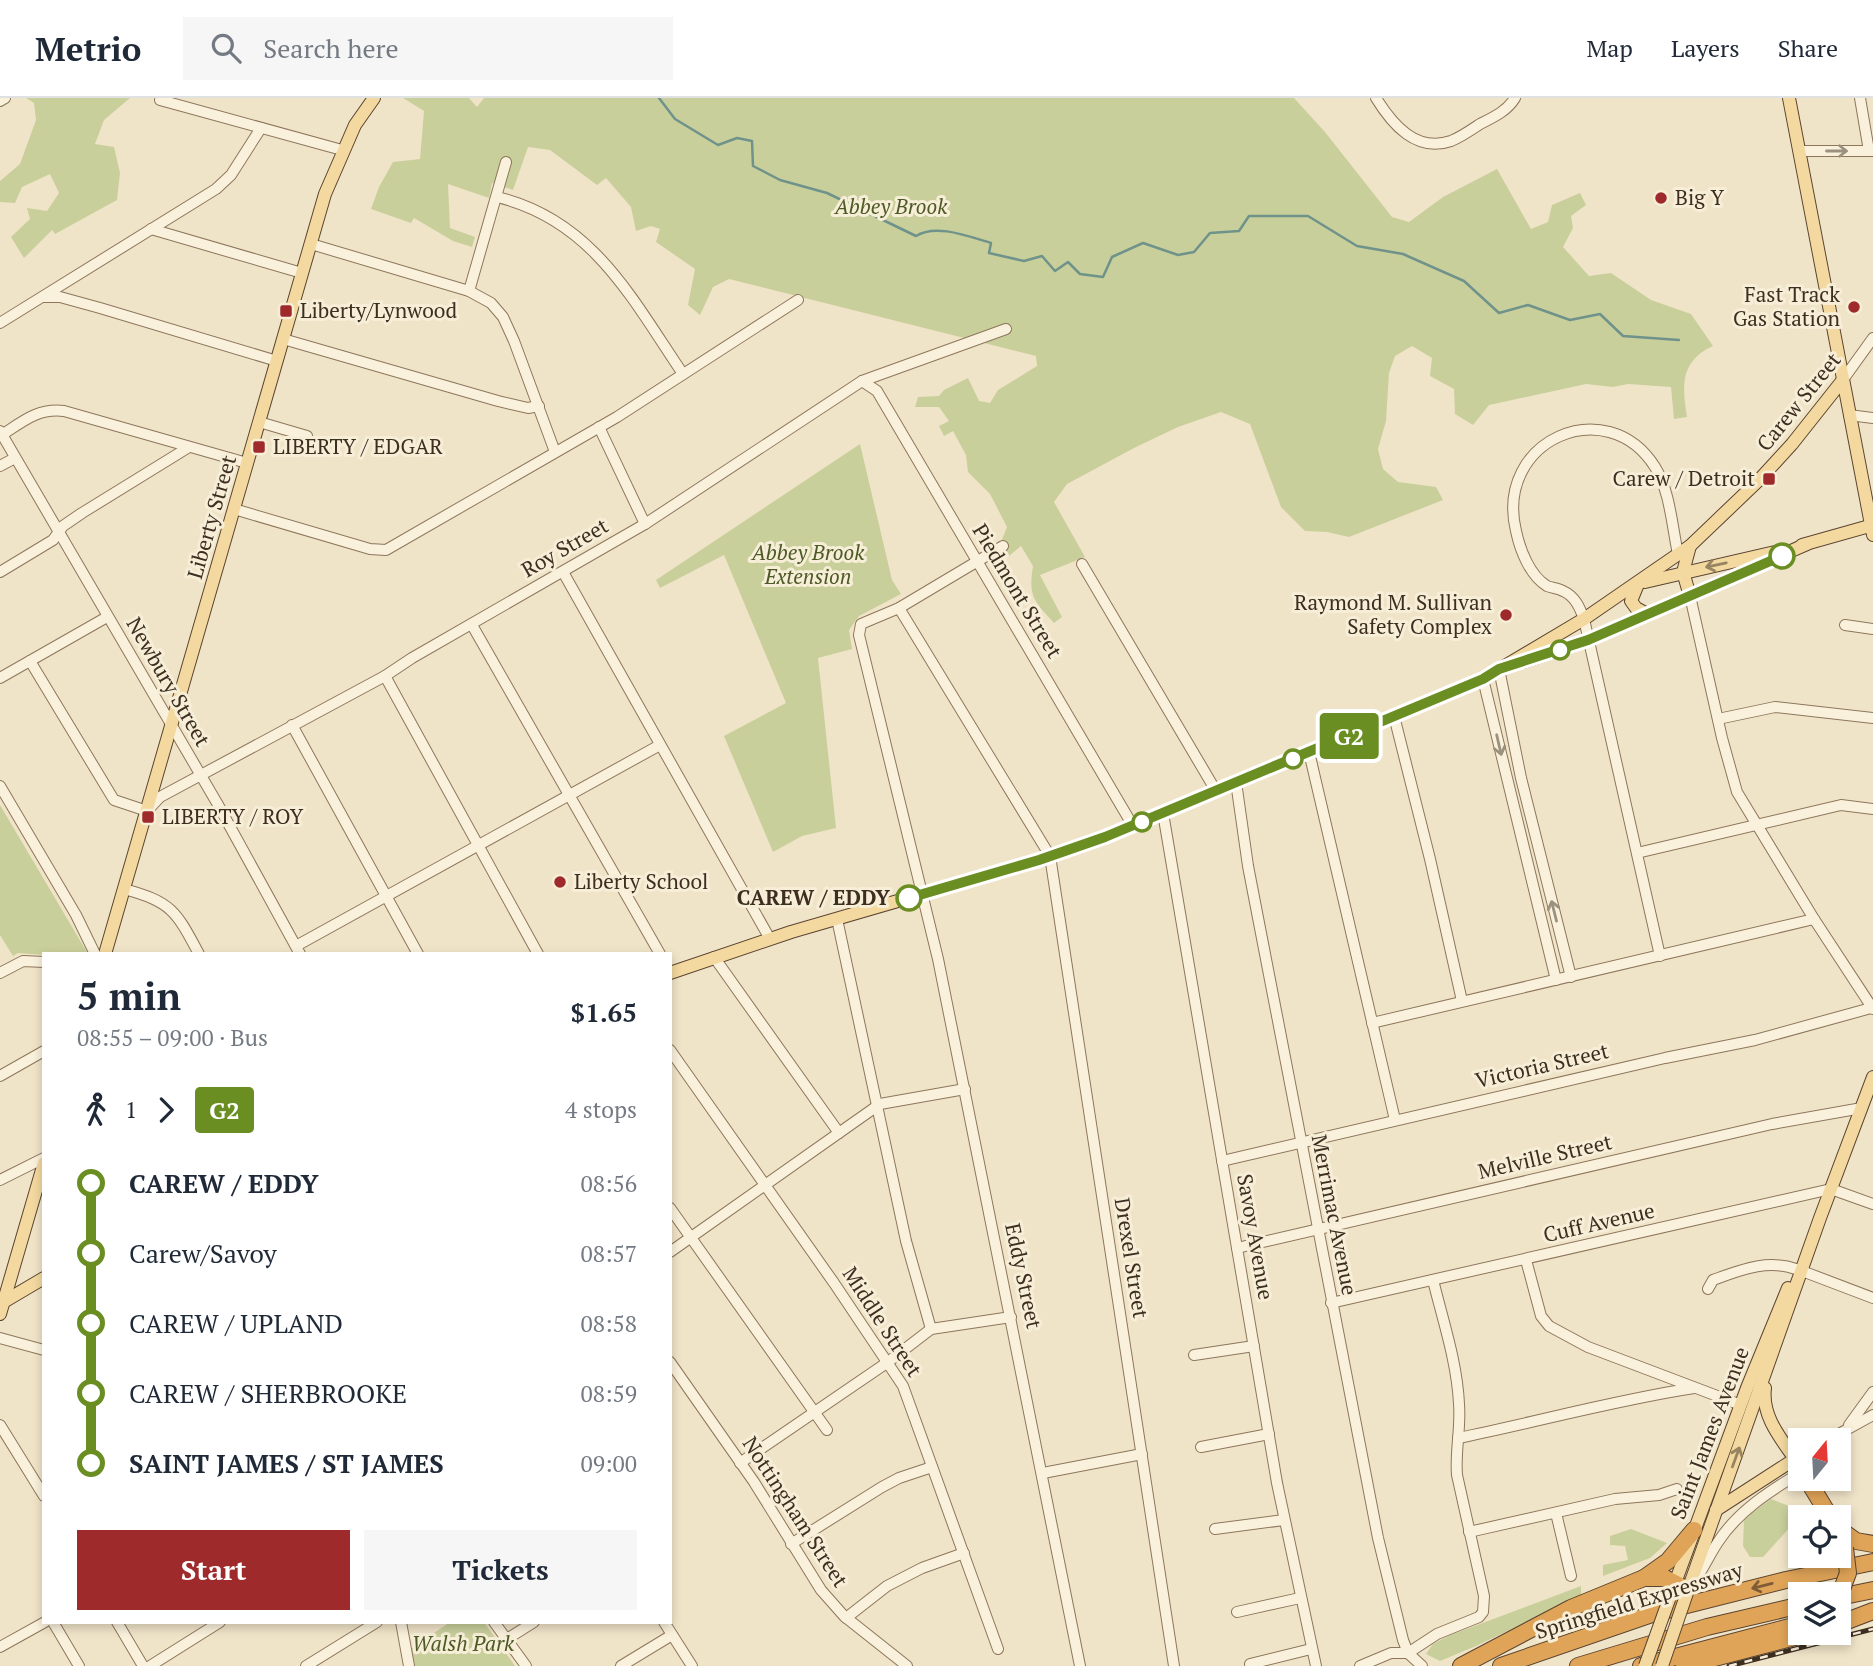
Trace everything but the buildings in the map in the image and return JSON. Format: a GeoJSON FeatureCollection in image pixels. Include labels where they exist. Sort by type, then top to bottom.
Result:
{"type":"FeatureCollection","features":[{"type":"Feature","properties":{"kind":"highway"},"geometry":{"type":"LineString","coordinates":[[1461,1666],[1571,1608],[1644,1578],[1668,1561],[1694,1530]]}},
{"type":"Feature","properties":{"kind":"highway"},"geometry":{"type":"LineString","coordinates":[[1851,1540],[1873,1544]]}},
{"type":"Feature","properties":{"kind":"highway","name":"Springfield Expressway"},"geometry":{"type":"LineString","coordinates":[[1501,1666],[1656,1613],[1786,1580],[1873,1562]]}},
{"type":"Feature","properties":{"kind":"highway"},"geometry":{"type":"LineString","coordinates":[[1644,1578],[1665,1578],[1678,1589]]}},
{"type":"Feature","properties":{"kind":"highway"},"geometry":{"type":"LineString","coordinates":[[1851,1595],[1873,1590]]}},
{"type":"Feature","properties":{"kind":"highway","name":"Springfield Expressway"},"geometry":{"type":"LineString","coordinates":[[1578,1666],[1707,1627],[1788,1608]]}},
{"type":"Feature","properties":{"kind":"highway"},"geometry":{"type":"LineString","coordinates":[[1851,1619],[1873,1611]]}},
{"type":"Feature","properties":{"kind":"highway"},"geometry":{"type":"LineString","coordinates":[[1643,1666],[1788,1627]]}},
{"type":"Feature","properties":{"kind":"highway"},"geometry":{"type":"LineString","coordinates":[[1684,1666],[1788,1639]]}},
{"type":"Feature","properties":{"kind":"main road","name":"Liberty Street"},"geometry":{"type":"LineString","coordinates":[[106,952],[310,244],[342,150],[374,98]]}},
{"type":"Feature","properties":{"kind":"main road"},"geometry":{"type":"LineString","coordinates":[[1647,614],[1636,608],[1631,601],[1638,584],[1872,528],[1789,98]]}},
{"type":"Feature","properties":{"kind":"main road","name":"Carew Street"},"geometry":{"type":"LineString","coordinates":[[672,971],[770,939],[1050,856],[1133,826],[1483,679],[1584,620],[1690,546],[1759,480],[1792,444],[1842,381]]}},
{"type":"Feature","properties":{"kind":"main road","name":"Carew Street"},"geometry":{"type":"LineString","coordinates":[[1499,669],[1588,640],[1807,544]]}},
{"type":"Feature","properties":{"kind":"main road"},"geometry":{"type":"LineString","coordinates":[[1690,546],[1683,572],[1690,596]]}},
{"type":"Feature","properties":{"kind":"main road","name":"Saint James Avenue"},"geometry":{"type":"LineString","coordinates":[[1662,1666],[1694,1530],[1741,1405],[1821,1218],[1873,1077]]}},
{"type":"Feature","properties":{"kind":"main road"},"geometry":{"type":"LineString","coordinates":[[1,1307],[42,1168]]}},
{"type":"Feature","properties":{"kind":"main road","name":"Saint James Avenue"},"geometry":{"type":"LineString","coordinates":[[1643,1666],[1717,1509],[1799,1270]]}},
{"type":"Feature","properties":{"kind":"main road"},"geometry":{"type":"LineString","coordinates":[[1,1307],[42,1279]]}},
{"type":"Feature","properties":{"kind":"main road"},"geometry":{"type":"LineString","coordinates":[[1769,1363],[1764,1399],[1768,1416],[1788,1447]]}},
{"type":"Feature","properties":{"kind":"main road"},"geometry":{"type":"LineString","coordinates":[[1694,1530],[1717,1509],[1788,1470]]}},
{"type":"Feature","properties":{"kind":"street"},"geometry":{"type":"LineString","coordinates":[[0,101],[5,98]]}},
{"type":"Feature","properties":{"kind":"street"},"geometry":{"type":"LineString","coordinates":[[1376,98],[1390,120],[1404,135],[1428,142],[1450,141],[1504,111],[1515,98]]}},
{"type":"Feature","properties":{"kind":"street"},"geometry":{"type":"LineString","coordinates":[[1800,151],[1871,151],[1860,98]]}},
{"type":"Feature","properties":{"kind":"street"},"geometry":{"type":"LineString","coordinates":[[160,100],[342,150]]}},
{"type":"Feature","properties":{"kind":"street"},"geometry":{"type":"LineString","coordinates":[[0,323],[216,189],[230,176],[261,128]]}},
{"type":"Feature","properties":{"kind":"street"},"geometry":{"type":"LineString","coordinates":[[470,290],[506,162]]}},
{"type":"Feature","properties":{"kind":"street"},"geometry":{"type":"LineString","coordinates":[[498,197],[545,214],[589,244],[615,275],[683,374]]}},
{"type":"Feature","properties":{"kind":"street"},"geometry":{"type":"LineString","coordinates":[[150,229],[302,273]]}},
{"type":"Feature","properties":{"kind":"street"},"geometry":{"type":"LineString","coordinates":[[310,244],[470,290],[491,303],[503,317],[514,341],[555,452]]}},
{"type":"Feature","properties":{"kind":"street"},"geometry":{"type":"LineString","coordinates":[[43,296],[60,297],[100,308],[277,361]]}},
{"type":"Feature","properties":{"kind":"street"},"geometry":{"type":"LineString","coordinates":[[234,509],[379,551],[386,550],[599,427],[798,300]]}},
{"type":"Feature","properties":{"kind":"street","name":"Roy Street"},"geometry":{"type":"LineString","coordinates":[[147,811],[160,797],[385,676],[645,524],[862,381],[1006,329]]}},
{"type":"Feature","properties":{"kind":"street","name":"Carew Street"},"geometry":{"type":"LineString","coordinates":[[1842,381],[1873,338]]}},
{"type":"Feature","properties":{"kind":"street"},"geometry":{"type":"LineString","coordinates":[[283,339],[498,401],[528,408],[539,406]]}},
{"type":"Feature","properties":{"kind":"street","name":"Piedmont Street"},"geometry":{"type":"LineString","coordinates":[[862,381],[877,391],[1133,826]]}},
{"type":"Feature","properties":{"kind":"street"},"geometry":{"type":"LineString","coordinates":[[1,433],[48,409],[64,411],[247,463]]}},
{"type":"Feature","properties":{"kind":"street"},"geometry":{"type":"LineString","coordinates":[[1849,415],[1873,418]]}},
{"type":"Feature","properties":{"kind":"street"},"geometry":{"type":"LineString","coordinates":[[259,422],[307,436]]}},
{"type":"Feature","properties":{"kind":"street"},"geometry":{"type":"LineString","coordinates":[[599,427],[645,524]]}},
{"type":"Feature","properties":{"kind":"street"},"geometry":{"type":"LineString","coordinates":[[1660,956],[1584,620],[1579,605],[1566,592],[1548,586],[1537,577],[1529,565],[1516,532],[1513,501],[1516,482],[1529,458],[1546,443],[1567,433],[1586,430],[1609,433],[1638,447],[1657,470],[1663,485],[1678,554]]}},
{"type":"Feature","properties":{"kind":"street","name":"Newbury Street"},"geometry":{"type":"LineString","coordinates":[[1,433],[201,776],[298,950]]}},
{"type":"Feature","properties":{"kind":"street"},"geometry":{"type":"LineString","coordinates":[[0,572],[53,540],[64,526],[82,513],[190,447]]}},
{"type":"Feature","properties":{"kind":"street"},"geometry":{"type":"LineString","coordinates":[[0,466],[15,458]]}},
{"type":"Feature","properties":{"kind":"street"},"geometry":{"type":"LineString","coordinates":[[1003,546],[900,608],[1050,856]]}},
{"type":"Feature","properties":{"kind":"street"},"geometry":{"type":"LineString","coordinates":[[1082,564],[1216,791]]}},
{"type":"Feature","properties":{"kind":"street"},"geometry":{"type":"LineString","coordinates":[[563,572],[770,939]]}},
{"type":"Feature","properties":{"kind":"street"},"geometry":{"type":"LineString","coordinates":[[1690,596],[1717,719],[1737,792],[1755,825],[1872,1008]]}},
{"type":"Feature","properties":{"kind":"street","name":"Eddy Street"},"geometry":{"type":"LineString","coordinates":[[900,608],[861,624],[859,635],[938,959],[1080,1666]]}},
{"type":"Feature","properties":{"kind":"street"},"geometry":{"type":"LineString","coordinates":[[0,678],[107,617]]}},
{"type":"Feature","properties":{"kind":"street"},"geometry":{"type":"LineString","coordinates":[[472,625],[659,952]]}},
{"type":"Feature","properties":{"kind":"street"},"geometry":{"type":"LineString","coordinates":[[1845,625],[1873,629]]}},
{"type":"Feature","properties":{"kind":"street"},"geometry":{"type":"LineString","coordinates":[[30,661],[114,800],[147,811]]}},
{"type":"Feature","properties":{"kind":"street"},"geometry":{"type":"LineString","coordinates":[[1499,669],[1521,778],[1571,977]]}},
{"type":"Feature","properties":{"kind":"street"},"geometry":{"type":"LineString","coordinates":[[385,676],[537,952]]}},
{"type":"Feature","properties":{"kind":"street"},"geometry":{"type":"LineString","coordinates":[[1483,679],[1556,980]]}},
{"type":"Feature","properties":{"kind":"street"},"geometry":{"type":"LineString","coordinates":[[1717,719],[1775,707],[1873,718]]}},
{"type":"Feature","properties":{"kind":"street"},"geometry":{"type":"LineString","coordinates":[[1394,716],[1462,1001]]}},
{"type":"Feature","properties":{"kind":"street"},"geometry":{"type":"LineString","coordinates":[[292,725],[417,952]]}},
{"type":"Feature","properties":{"kind":"street"},"geometry":{"type":"LineString","coordinates":[[298,950],[386,897],[660,745]]}},
{"type":"Feature","properties":{"kind":"street"},"geometry":{"type":"LineString","coordinates":[[1309,752],[1395,1120]]}},
{"type":"Feature","properties":{"kind":"street","name":"Merrimac Avenue"},"geometry":{"type":"LineString","coordinates":[[1236,782],[1248,866],[1331,1303],[1396,1620],[1408,1653]]}},
{"type":"Feature","properties":{"kind":"street"},"geometry":{"type":"LineString","coordinates":[[0,786],[76,915],[94,952]]}},
{"type":"Feature","properties":{"kind":"street"},"geometry":{"type":"LineString","coordinates":[[1637,853],[1841,805],[1873,809]]}},
{"type":"Feature","properties":{"kind":"street","name":"Savoy Avenue"},"geometry":{"type":"LineString","coordinates":[[1163,813],[1284,1520],[1316,1666]]}},
{"type":"Feature","properties":{"kind":"street","name":"Drexel Street"},"geometry":{"type":"LineString","coordinates":[[1050,856],[1174,1666]]}},
{"type":"Feature","properties":{"kind":"street"},"geometry":{"type":"LineString","coordinates":[[124,889],[152,897],[169,906],[198,952]]}},
{"type":"Feature","properties":{"kind":"street"},"geometry":{"type":"LineString","coordinates":[[836,919],[906,1241],[931,1329]]}},
{"type":"Feature","properties":{"kind":"street"},"geometry":{"type":"LineString","coordinates":[[1372,1023],[1814,919]]}},
{"type":"Feature","properties":{"kind":"street"},"geometry":{"type":"LineString","coordinates":[[714,957],[839,1133]]}},
{"type":"Feature","properties":{"kind":"street"},"geometry":{"type":"LineString","coordinates":[[0,973],[23,961],[42,962]]}},
{"type":"Feature","properties":{"kind":"street","name":"Victoria Street"},"geometry":{"type":"LineString","coordinates":[[1222,1161],[1665,1058],[1755,1040],[1872,1008]]}},
{"type":"Feature","properties":{"kind":"street"},"geometry":{"type":"LineString","coordinates":[[0,1076],[42,1052]]}},
{"type":"Feature","properties":{"kind":"street","name":"Middle Street"},"geometry":{"type":"LineString","coordinates":[[672,1053],[903,1386],[998,1649]]}},
{"type":"Feature","properties":{"kind":"street"},"geometry":{"type":"LineString","coordinates":[[672,1251],[877,1106],[965,1089]]}},
{"type":"Feature","properties":{"kind":"street","name":"Melville Street"},"geometry":{"type":"LineString","coordinates":[[1237,1248],[1772,1124],[1862,1108]]}},
{"type":"Feature","properties":{"kind":"street"},"geometry":{"type":"LineString","coordinates":[[0,1181],[42,1162]]}},
{"type":"Feature","properties":{"kind":"street"},"geometry":{"type":"LineString","coordinates":[[1831,1189],[1873,1204]]}},
{"type":"Feature","properties":{"kind":"street","name":"Cuff Avenue"},"geometry":{"type":"LineString","coordinates":[[1331,1303],[1831,1189]]}},
{"type":"Feature","properties":{"kind":"street"},"geometry":{"type":"LineString","coordinates":[[672,1211],[827,1430]]}},
{"type":"Feature","properties":{"kind":"street"},"geometry":{"type":"LineString","coordinates":[[1526,1260],[1541,1316],[1549,1326],[1588,1347],[1741,1405]]}},
{"type":"Feature","properties":{"kind":"street"},"geometry":{"type":"LineString","coordinates":[[1708,1289],[1713,1280],[1763,1264],[1782,1265],[1873,1298]]}},
{"type":"Feature","properties":{"kind":"street"},"geometry":{"type":"LineString","coordinates":[[1360,1666],[1391,1653],[1408,1653],[1437,1634],[1479,1618],[1483,1612],[1484,1596],[1457,1475],[1455,1456],[1460,1406],[1456,1377],[1433,1280]]}},
{"type":"Feature","properties":{"kind":"street"},"geometry":{"type":"LineString","coordinates":[[740,1464],[888,1362],[931,1329],[1011,1317]]}},
{"type":"Feature","properties":{"kind":"street"},"geometry":{"type":"LineString","coordinates":[[0,1338],[42,1349]]}},
{"type":"Feature","properties":{"kind":"street"},"geometry":{"type":"LineString","coordinates":[[1194,1354],[1254,1346]]}},
{"type":"Feature","properties":{"kind":"street","name":"Nottingham Street"},"geometry":{"type":"LineString","coordinates":[[672,1365],[821,1590],[846,1618],[907,1666]]}},
{"type":"Feature","properties":{"kind":"street"},"geometry":{"type":"LineString","coordinates":[[1458,1438],[1548,1420],[1642,1396],[1697,1388]]}},
{"type":"Feature","properties":{"kind":"street"},"geometry":{"type":"LineString","coordinates":[[1846,1428],[1873,1392]]}},
{"type":"Feature","properties":{"kind":"street"},"geometry":{"type":"LineString","coordinates":[[1849,1428],[1873,1415]]}},
{"type":"Feature","properties":{"kind":"street"},"geometry":{"type":"LineString","coordinates":[[1852,1432],[1873,1415]]}},
{"type":"Feature","properties":{"kind":"street"},"geometry":{"type":"LineString","coordinates":[[0,1425],[42,1490]]}},
{"type":"Feature","properties":{"kind":"street"},"geometry":{"type":"LineString","coordinates":[[1201,1447],[1269,1434]]}},
{"type":"Feature","properties":{"kind":"street"},"geometry":{"type":"LineString","coordinates":[[1043,1473],[1142,1454]]}},
{"type":"Feature","properties":{"kind":"street"},"geometry":{"type":"LineString","coordinates":[[791,1544],[882,1487],[932,1467]]}},
{"type":"Feature","properties":{"kind":"street"},"geometry":{"type":"LineString","coordinates":[[1678,1589],[1732,1524],[1788,1473]]}},
{"type":"Feature","properties":{"kind":"street"},"geometry":{"type":"LineString","coordinates":[[1469,1532],[1615,1499],[1659,1495],[1677,1489]]}},
{"type":"Feature","properties":{"kind":"street"},"geometry":{"type":"LineString","coordinates":[[1556,1513],[1571,1576]]}},
{"type":"Feature","properties":{"kind":"street"},"geometry":{"type":"LineString","coordinates":[[1215,1529],[1284,1520]]}},
{"type":"Feature","properties":{"kind":"street"},"geometry":{"type":"LineString","coordinates":[[846,1618],[887,1586],[922,1567],[964,1553]]}},
{"type":"Feature","properties":{"kind":"street"},"geometry":{"type":"LineString","coordinates":[[1237,1612],[1300,1598]]}},
{"type":"Feature","properties":{"kind":"street"},"geometry":{"type":"LineString","coordinates":[[0,1647],[42,1624]]}},
{"type":"Feature","properties":{"kind":"street"},"geometry":{"type":"LineString","coordinates":[[54,1624],[79,1666]]}},
{"type":"Feature","properties":{"kind":"street"},"geometry":{"type":"LineString","coordinates":[[118,1624],[143,1666]]}},
{"type":"Feature","properties":{"kind":"street"},"geometry":{"type":"LineString","coordinates":[[150,1666],[216,1624]]}},
{"type":"Feature","properties":{"kind":"street"},"geometry":{"type":"LineString","coordinates":[[306,1666],[374,1624]]}},
{"type":"Feature","properties":{"kind":"street"},"geometry":{"type":"LineString","coordinates":[[401,1624],[409,1666]]}},
{"type":"Feature","properties":{"kind":"street"},"geometry":{"type":"LineString","coordinates":[[496,1624],[527,1666]]}},
{"type":"Feature","properties":{"kind":"street"},"geometry":{"type":"LineString","coordinates":[[507,1639],[531,1624]]}},
{"type":"Feature","properties":{"kind":"street"},"geometry":{"type":"LineString","coordinates":[[665,1624],[692,1666]]}},
{"type":"Feature","properties":{"kind":"street"},"geometry":{"type":"LineString","coordinates":[[621,1666],[672,1635]]}},
{"type":"Feature","properties":{"kind":"street"},"geometry":{"type":"LineString","coordinates":[[1250,1664],[1311,1649]]}},
{"type":"Feature","properties":{"kind":"street"},"geometry":{"type":"LineString","coordinates":[[1408,1653],[1422,1666]]}},
{"type":"Feature","properties":{"kind":"green space"},"geometry":{"type":"Polygon","coordinates":[[[26,98],[130,98],[104,120],[95,144],[114,147],[120,173],[117,200],[55,234],[52,230],[24,258],[11,237],[30,219],[27,208],[47,211],[59,193],[50,174],[22,187],[15,203],[0,202],[0,181],[20,164],[36,120],[34,103],[26,98]]]}},
{"type":"Feature","properties":{"kind":"green space"},"geometry":{"type":"Polygon","coordinates":[[[403,98],[469,98],[477,107],[484,98],[1294,98],[1325,132],[1392,217],[1409,222],[1443,197],[1497,169],[1531,229],[1548,222],[1552,205],[1580,193],[1586,205],[1571,216],[1573,228],[1563,247],[1589,276],[1611,273],[1651,300],[1691,314],[1713,346],[1694,359],[1689,367],[1684,385],[1687,417],[1674,419],[1671,387],[1586,384],[1489,405],[1473,425],[1455,414],[1454,389],[1430,376],[1432,358],[1412,346],[1395,356],[1389,373],[1386,421],[1378,449],[1383,469],[1398,482],[1436,487],[1443,500],[1349,537],[1305,531],[1281,507],[1250,424],[1221,412],[1178,427],[1067,484],[1054,502],[1085,557],[1040,575],[1062,617],[1054,623],[1034,598],[1031,585],[1033,566],[1021,546],[1009,556],[1001,542],[1007,527],[990,494],[968,472],[966,455],[953,431],[944,436],[939,426],[949,421],[939,407],[915,407],[918,397],[939,396],[944,390],[968,378],[979,401],[990,403],[998,390],[1037,366],[1036,356],[729,279],[713,287],[700,315],[688,305],[695,269],[656,242],[660,229],[651,226],[636,231],[631,207],[606,178],[597,185],[550,150],[528,147],[513,190],[492,183],[489,198],[448,184],[450,228],[475,237],[472,247],[453,241],[414,218],[411,223],[371,209],[393,162],[420,159],[424,111],[403,98]]]}},
{"type":"Feature","properties":{"kind":"green space","name":"Abbey Brook Extension"},"geometry":{"type":"Polygon","coordinates":[[[860,444],[892,580],[901,594],[859,616],[849,630],[852,649],[818,658],[836,828],[802,836],[773,852],[724,736],[786,703],[724,555],[660,588],[656,580],[860,444]]]}},
{"type":"Feature","properties":{"kind":"green space"},"geometry":{"type":"Polygon","coordinates":[[[0,805],[87,952],[42,952],[42,955],[18,953],[13,956],[0,935],[0,805]]]}},
{"type":"Feature","properties":{"kind":"green space"},"geometry":{"type":"Polygon","coordinates":[[[1771,1499],[1788,1506],[1788,1529],[1763,1557],[1750,1557],[1743,1546],[1744,1518],[1771,1499]]]}},
{"type":"Feature","properties":{"kind":"green space"},"geometry":{"type":"Polygon","coordinates":[[[1631,1529],[1667,1543],[1650,1558],[1603,1576],[1603,1565],[1628,1560],[1625,1546],[1610,1545],[1610,1536],[1631,1529]]]}},
{"type":"Feature","properties":{"kind":"green space"},"geometry":{"type":"Polygon","coordinates":[[[1581,1586],[1581,1596],[1476,1646],[1440,1661],[1426,1654],[1433,1644],[1448,1636],[1581,1586]]]}},
{"type":"Feature","properties":{"kind":"green space","name":"Walsh Park"},"geometry":{"type":"Polygon","coordinates":[[[447,1624],[485,1624],[515,1666],[415,1666],[411,1649],[447,1624]]]}},
{"type":"Feature","properties":{"kind":"waterway","name":"Abbey Brook"},"geometry":{"type":"LineString","coordinates":[[659,98],[675,119],[718,145],[737,138],[752,141],[753,166],[780,180],[827,193],[916,236],[933,231],[963,235],[991,243],[989,253],[1024,261],[1042,256],[1055,271],[1068,262],[1080,274],[1103,277],[1112,257],[1143,243],[1178,255],[1194,252],[1210,233],[1239,231],[1249,216],[1308,216],[1357,246],[1403,254],[1464,281],[1499,313],[1528,305],[1570,320],[1600,314],[1623,336],[1679,340]]}},
{"type":"Feature","properties":{"kind":"railway"},"geometry":{"type":"LineString","coordinates":[[1729,1666],[1873,1629]]}},
{"type":"Feature","properties":{"kind":"bus line","name":"G2"},"geometry":{"type":"LineString","coordinates":[[909,898],[1039,860],[1105,837],[1483,679],[1499,669],[1588,640],[1782,556]]}},
{"type":"Feature","properties":{"kind":"place","name":"Big Y"},"geometry":{"type":"Point","coordinates":[1661,198]}},
{"type":"Feature","properties":{"kind":"place","name":"Fast Track Gas Station"},"geometry":{"type":"Point","coordinates":[1854,307]}},
{"type":"Feature","properties":{"kind":"place","name":"Liberty/Lynwood"},"geometry":{"type":"Point","coordinates":[286,311]}},
{"type":"Feature","properties":{"kind":"place","name":"LIBERTY / EDGAR"},"geometry":{"type":"Point","coordinates":[259,447]}},
{"type":"Feature","properties":{"kind":"place","name":"Carew / Detroit"},"geometry":{"type":"Point","coordinates":[1769,479]}},
{"type":"Feature","properties":{"kind":"place","name":"Raymond M. Sullivan Safety Complex"},"geometry":{"type":"Point","coordinates":[1506,615]}},
{"type":"Feature","properties":{"kind":"place","name":"LIBERTY / ROY"},"geometry":{"type":"Point","coordinates":[148,817]}},
{"type":"Feature","properties":{"kind":"place","name":"Liberty School"},"geometry":{"type":"Point","coordinates":[560,882]}},
{"type":"Feature","properties":{"kind":"place","name":"CAREW / EDDY"},"geometry":{"type":"Point","coordinates":[909,898]}}]}
